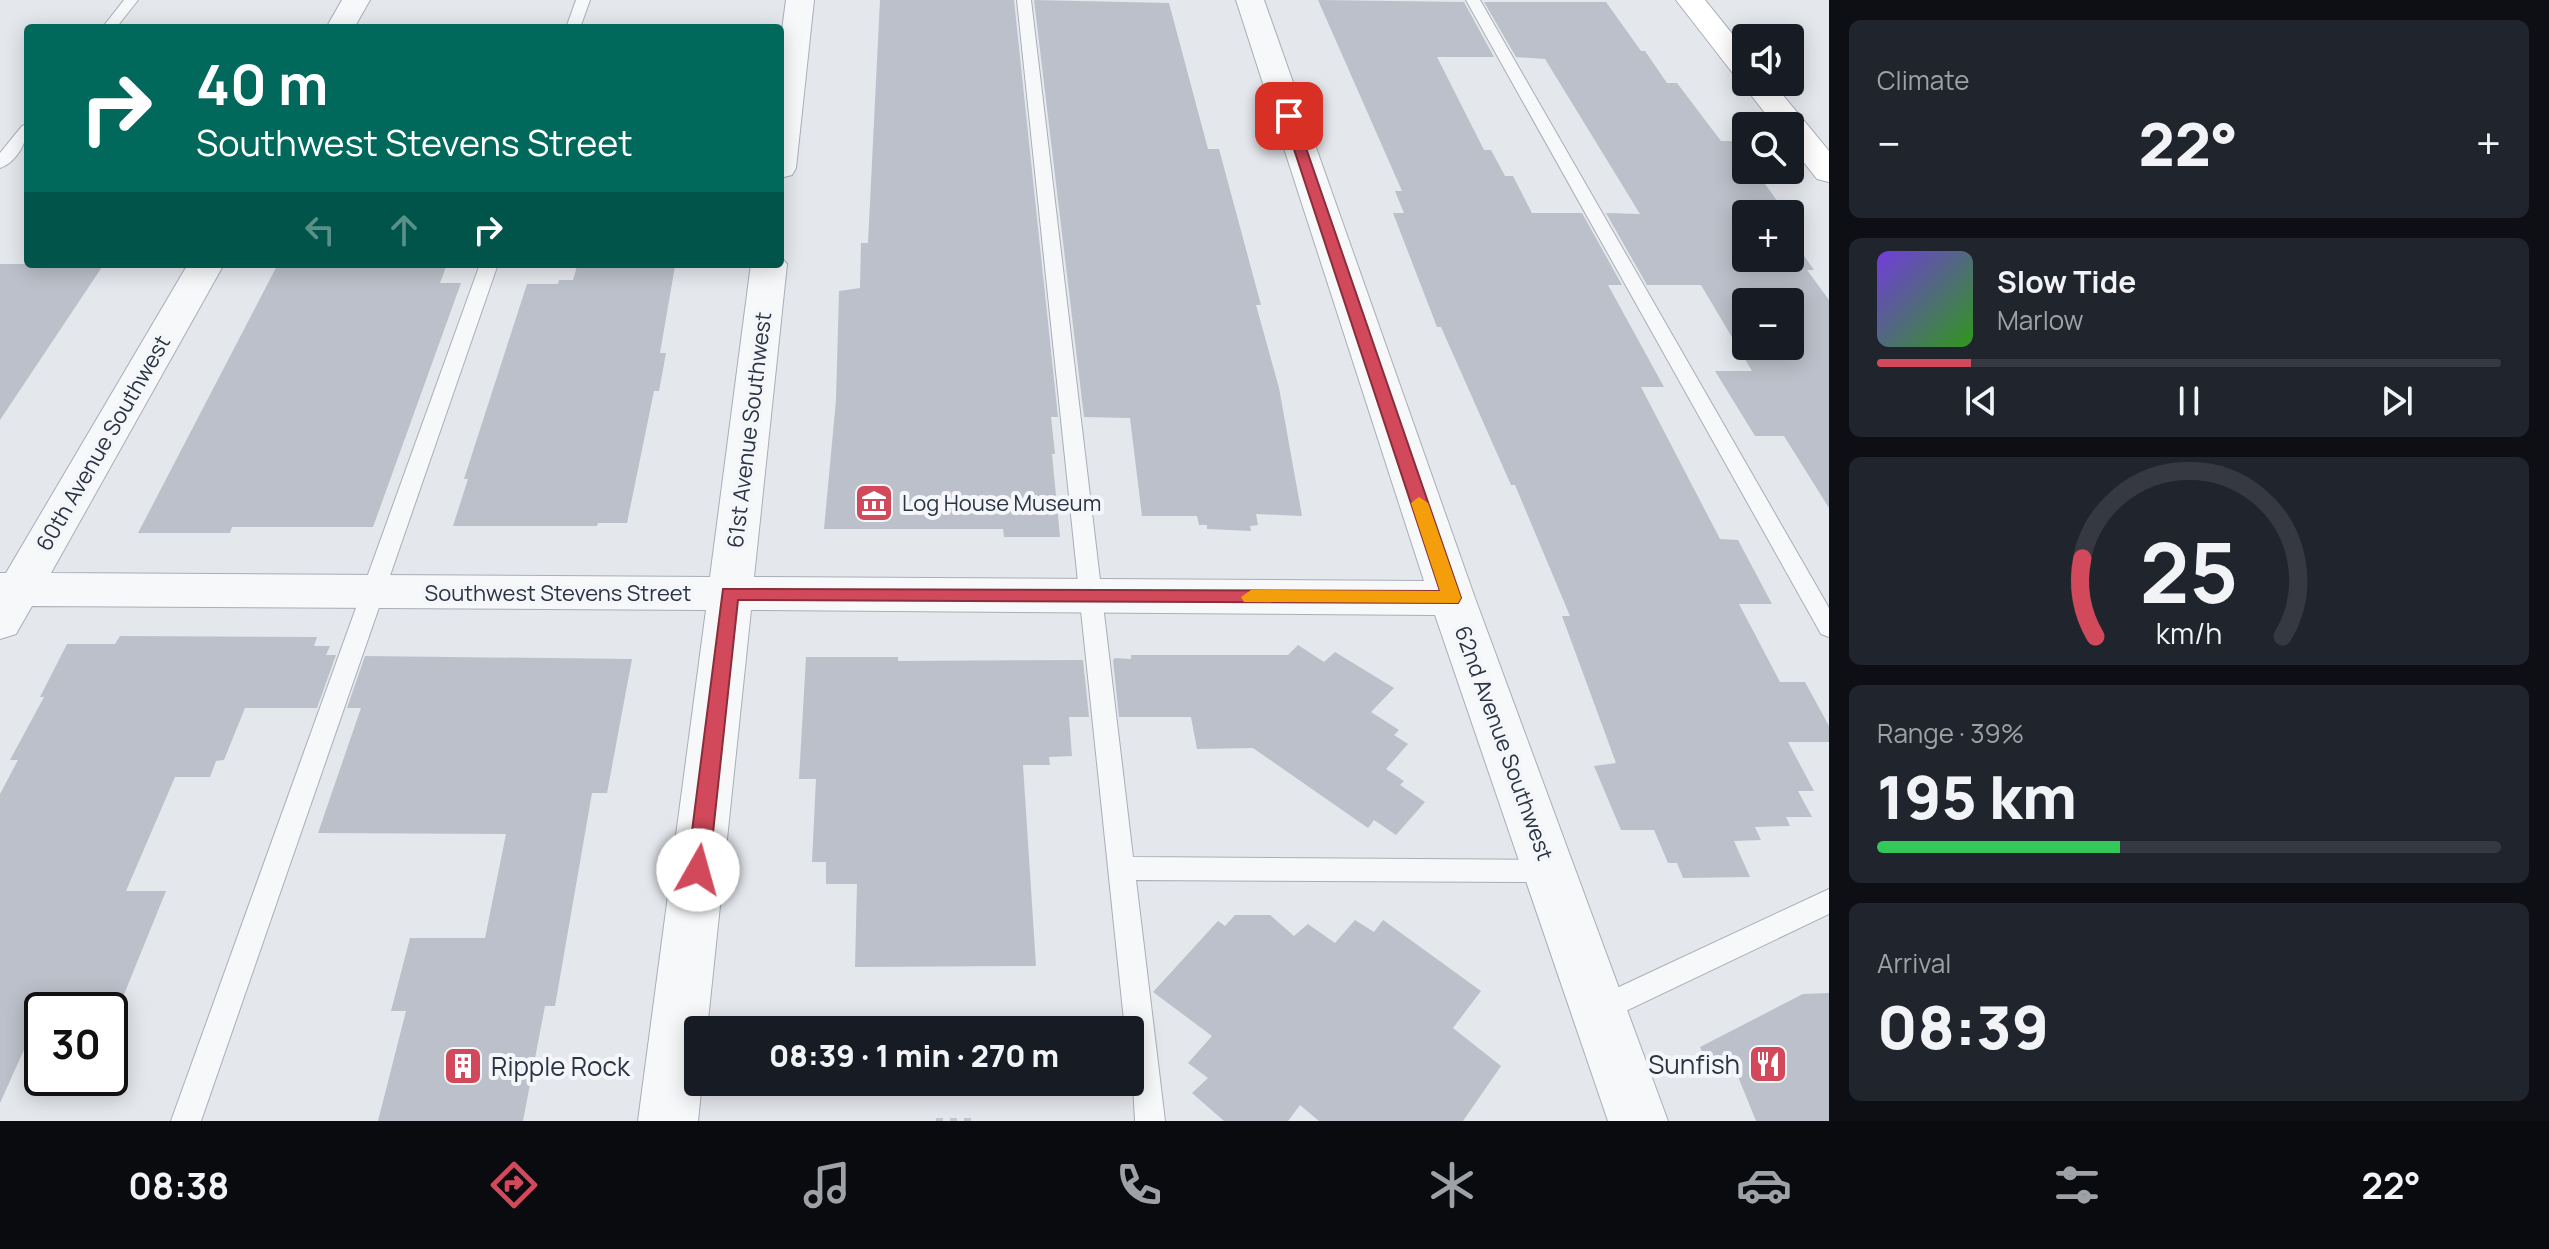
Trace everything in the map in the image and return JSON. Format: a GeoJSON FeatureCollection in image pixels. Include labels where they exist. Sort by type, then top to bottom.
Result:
{"type":"FeatureCollection","features":[{"type":"Feature","properties":{"kind":"main road"},"geometry":{"type":"LineString","coordinates":[[1690,0],[1732,52]]}},
{"type":"Feature","properties":{"kind":"main road"},"geometry":{"type":"LineString","coordinates":[[1767,96],[1829,172]]}},
{"type":"Feature","properties":{"kind":"street"},"geometry":{"type":"LineString","coordinates":[[342,24],[356,0]]}},
{"type":"Feature","properties":{"kind":"street"},"geometry":{"type":"LineString","coordinates":[[784,134],[800,0]]}},
{"type":"Feature","properties":{"kind":"street","name":"62nd Avenue Southwest"},"geometry":{"type":"LineString","coordinates":[[1250,0],[1452,598],[1638,1121]]}},
{"type":"Feature","properties":{"kind":"street","name":"60th Avenue Southwest"},"geometry":{"type":"LineString","coordinates":[[6,600],[204,268]]}},
{"type":"Feature","properties":{"kind":"street","name":"61st Avenue Southwest"},"geometry":{"type":"LineString","coordinates":[[691,1016],[730,593],[769,268]]}},
{"type":"Feature","properties":{"kind":"street","name":"Southwest Stevens Street"},"geometry":{"type":"LineString","coordinates":[[6,600],[373,591],[1452,598]]}},
{"type":"Feature","properties":{"kind":"street","name":"61st Avenue Southwest"},"geometry":{"type":"LineString","coordinates":[[668,1121],[684,1063]]}},
{"type":"Feature","properties":{"kind":"lane"},"geometry":{"type":"LineString","coordinates":[[112,24],[131,0]]}},
{"type":"Feature","properties":{"kind":"lane"},"geometry":{"type":"LineString","coordinates":[[574,24],[583,0]]}},
{"type":"Feature","properties":{"kind":"lane"},"geometry":{"type":"LineString","coordinates":[[1024,0],[1150,1121]]}},
{"type":"Feature","properties":{"kind":"lane"},"geometry":{"type":"LineString","coordinates":[[1473,0],[1829,628]]}},
{"type":"Feature","properties":{"kind":"lane"},"geometry":{"type":"LineString","coordinates":[[0,163],[24,134]]}},
{"type":"Feature","properties":{"kind":"lane"},"geometry":{"type":"LineString","coordinates":[[186,1121],[488,268]]}},
{"type":"Feature","properties":{"kind":"lane"},"geometry":{"type":"LineString","coordinates":[[1121,868],[1549,871]]}},
{"type":"Feature","properties":{"kind":"lane"},"geometry":{"type":"LineString","coordinates":[[1599,1010],[1829,901]]}},
{"type":"Feature","properties":{"kind":"path"},"geometry":{"type":"LineString","coordinates":[[936,1121],[978,1121]]}},
{"type":"Feature","properties":{"kind":"building"},"geometry":{"type":"Polygon","coordinates":[[[880,0],[1014,0],[1058,417],[1051,417],[1060,537],[1004,537],[1003,529],[824,529],[836,400],[839,291],[860,288],[861,243],[868,243],[880,0]]]}},
{"type":"Feature","properties":{"kind":"building"},"geometry":{"type":"Polygon","coordinates":[[[1034,0],[1169,3],[1208,149],[1219,149],[1261,305],[1256,305],[1279,388],[1302,516],[1256,514],[1258,525],[1250,526],[1251,531],[1207,529],[1207,525],[1199,525],[1197,516],[1142,516],[1130,418],[1084,417],[1034,0]]]}},
{"type":"Feature","properties":{"kind":"building"},"geometry":{"type":"Polygon","coordinates":[[[1318,0],[1464,2],[1494,57],[1437,57],[1484,150],[1491,150],[1505,176],[1513,176],[1532,213],[1582,213],[1622,285],[1608,285],[1664,387],[1641,387],[1720,539],[1738,540],[1772,604],[1739,604],[1780,682],[1805,682],[1829,726],[1829,742],[1788,742],[1814,791],[1798,791],[1812,817],[1786,817],[1790,826],[1755,827],[1761,840],[1734,841],[1750,877],[1683,878],[1677,863],[1668,863],[1654,830],[1621,830],[1594,766],[1616,763],[1562,616],[1570,616],[1515,485],[1511,485],[1441,327],[1437,327],[1393,213],[1404,213],[1395,191],[1402,191],[1318,0]]]}},
{"type":"Feature","properties":{"kind":"building"},"geometry":{"type":"Polygon","coordinates":[[[1484,2],[1606,2],[1667,83],[1677,83],[1721,141],[1732,141],[1732,184],[1765,184],[1776,200],[1732,200],[1732,272],[1804,272],[1804,256],[1814,270],[1807,270],[1829,300],[1829,508],[1784,436],[1755,436],[1715,371],[1752,371],[1745,360],[1804,360],[1804,288],[1732,288],[1732,337],[1701,285],[1647,285],[1606,213],[1640,214],[1545,59],[1516,57],[1484,2]]]}},
{"type":"Feature","properties":{"kind":"building"},"geometry":{"type":"Polygon","coordinates":[[[0,264],[24,264],[24,268],[101,268],[0,420],[0,264]]]}},
{"type":"Feature","properties":{"kind":"building"},"geometry":{"type":"Polygon","coordinates":[[[276,268],[446,268],[440,283],[461,283],[373,527],[232,527],[230,533],[138,533],[276,268]]]}},
{"type":"Feature","properties":{"kind":"building"},"geometry":{"type":"Polygon","coordinates":[[[576,268],[675,268],[660,353],[666,353],[659,391],[654,391],[627,523],[598,523],[597,526],[453,526],[468,479],[464,479],[527,284],[558,284],[559,280],[573,280],[576,268]]]}},
{"type":"Feature","properties":{"kind":"building"},"geometry":{"type":"Polygon","coordinates":[[[120,636],[317,637],[314,646],[330,646],[326,655],[336,655],[317,708],[245,708],[224,760],[216,761],[210,777],[175,777],[126,891],[166,891],[125,992],[24,992],[24,1050],[0,1103],[0,794],[18,760],[10,760],[44,697],[40,697],[67,644],[115,644],[120,636]]]}},
{"type":"Feature","properties":{"kind":"building"},"geometry":{"type":"Polygon","coordinates":[[[1298,645],[1324,662],[1335,652],[1394,688],[1371,712],[1399,730],[1394,735],[1408,744],[1386,769],[1404,781],[1400,785],[1425,802],[1396,835],[1374,820],[1368,828],[1253,748],[1197,749],[1191,717],[1119,717],[1115,658],[1131,659],[1131,655],[1288,655],[1298,645]]]}},
{"type":"Feature","properties":{"kind":"building"},"geometry":{"type":"Polygon","coordinates":[[[365,656],[632,659],[607,793],[592,793],[555,1006],[545,1006],[523,1121],[378,1121],[406,1011],[391,1011],[410,938],[485,938],[506,834],[318,833],[361,708],[347,708],[365,656]]]}},
{"type":"Feature","properties":{"kind":"building"},"geometry":{"type":"Polygon","coordinates":[[[806,657],[898,657],[898,661],[1083,660],[1089,717],[1069,717],[1072,756],[1049,757],[1050,765],[1023,765],[1036,966],[855,967],[857,884],[826,884],[826,862],[812,862],[816,779],[799,779],[806,657]]]}},
{"type":"Feature","properties":{"kind":"building"},"geometry":{"type":"Polygon","coordinates":[[[1235,915],[1270,915],[1294,936],[1308,924],[1335,943],[1355,920],[1374,932],[1383,920],[1481,991],[1453,1028],[1501,1066],[1463,1121],[1319,1121],[1300,1105],[1288,1121],[1224,1121],[1192,1093],[1208,1078],[1188,1063],[1212,1036],[1153,992],[1218,921],[1225,926],[1235,915]]]}},
{"type":"Feature","properties":{"kind":"building","name":"Sunfish"},"geometry":{"type":"Polygon","coordinates":[[[1829,993],[1829,1121],[1756,1121],[1737,1074],[1711,1074],[1700,1047],[1803,994],[1829,993]]]}},
{"type":"Feature","properties":{"kind":"slow traffic"},"geometry":{"type":"LineString","coordinates":[[1251,597],[1452,598],[1419,503]]}},
{"type":"Feature","properties":{"kind":"place","name":"Log House Museum"},"geometry":{"type":"Point","coordinates":[874,503]}},
{"type":"Feature","properties":{"kind":"place","name":"Sunfish"},"geometry":{"type":"Point","coordinates":[1768,1064]}},
{"type":"Feature","properties":{"kind":"place","name":"Ripple Rock"},"geometry":{"type":"Point","coordinates":[463,1066]}},
{"type":"Feature","properties":{"kind":"route"},"geometry":{"type":"LineString","coordinates":[[698,870],[730,593],[1452,598],[1289,116]]}}]}
